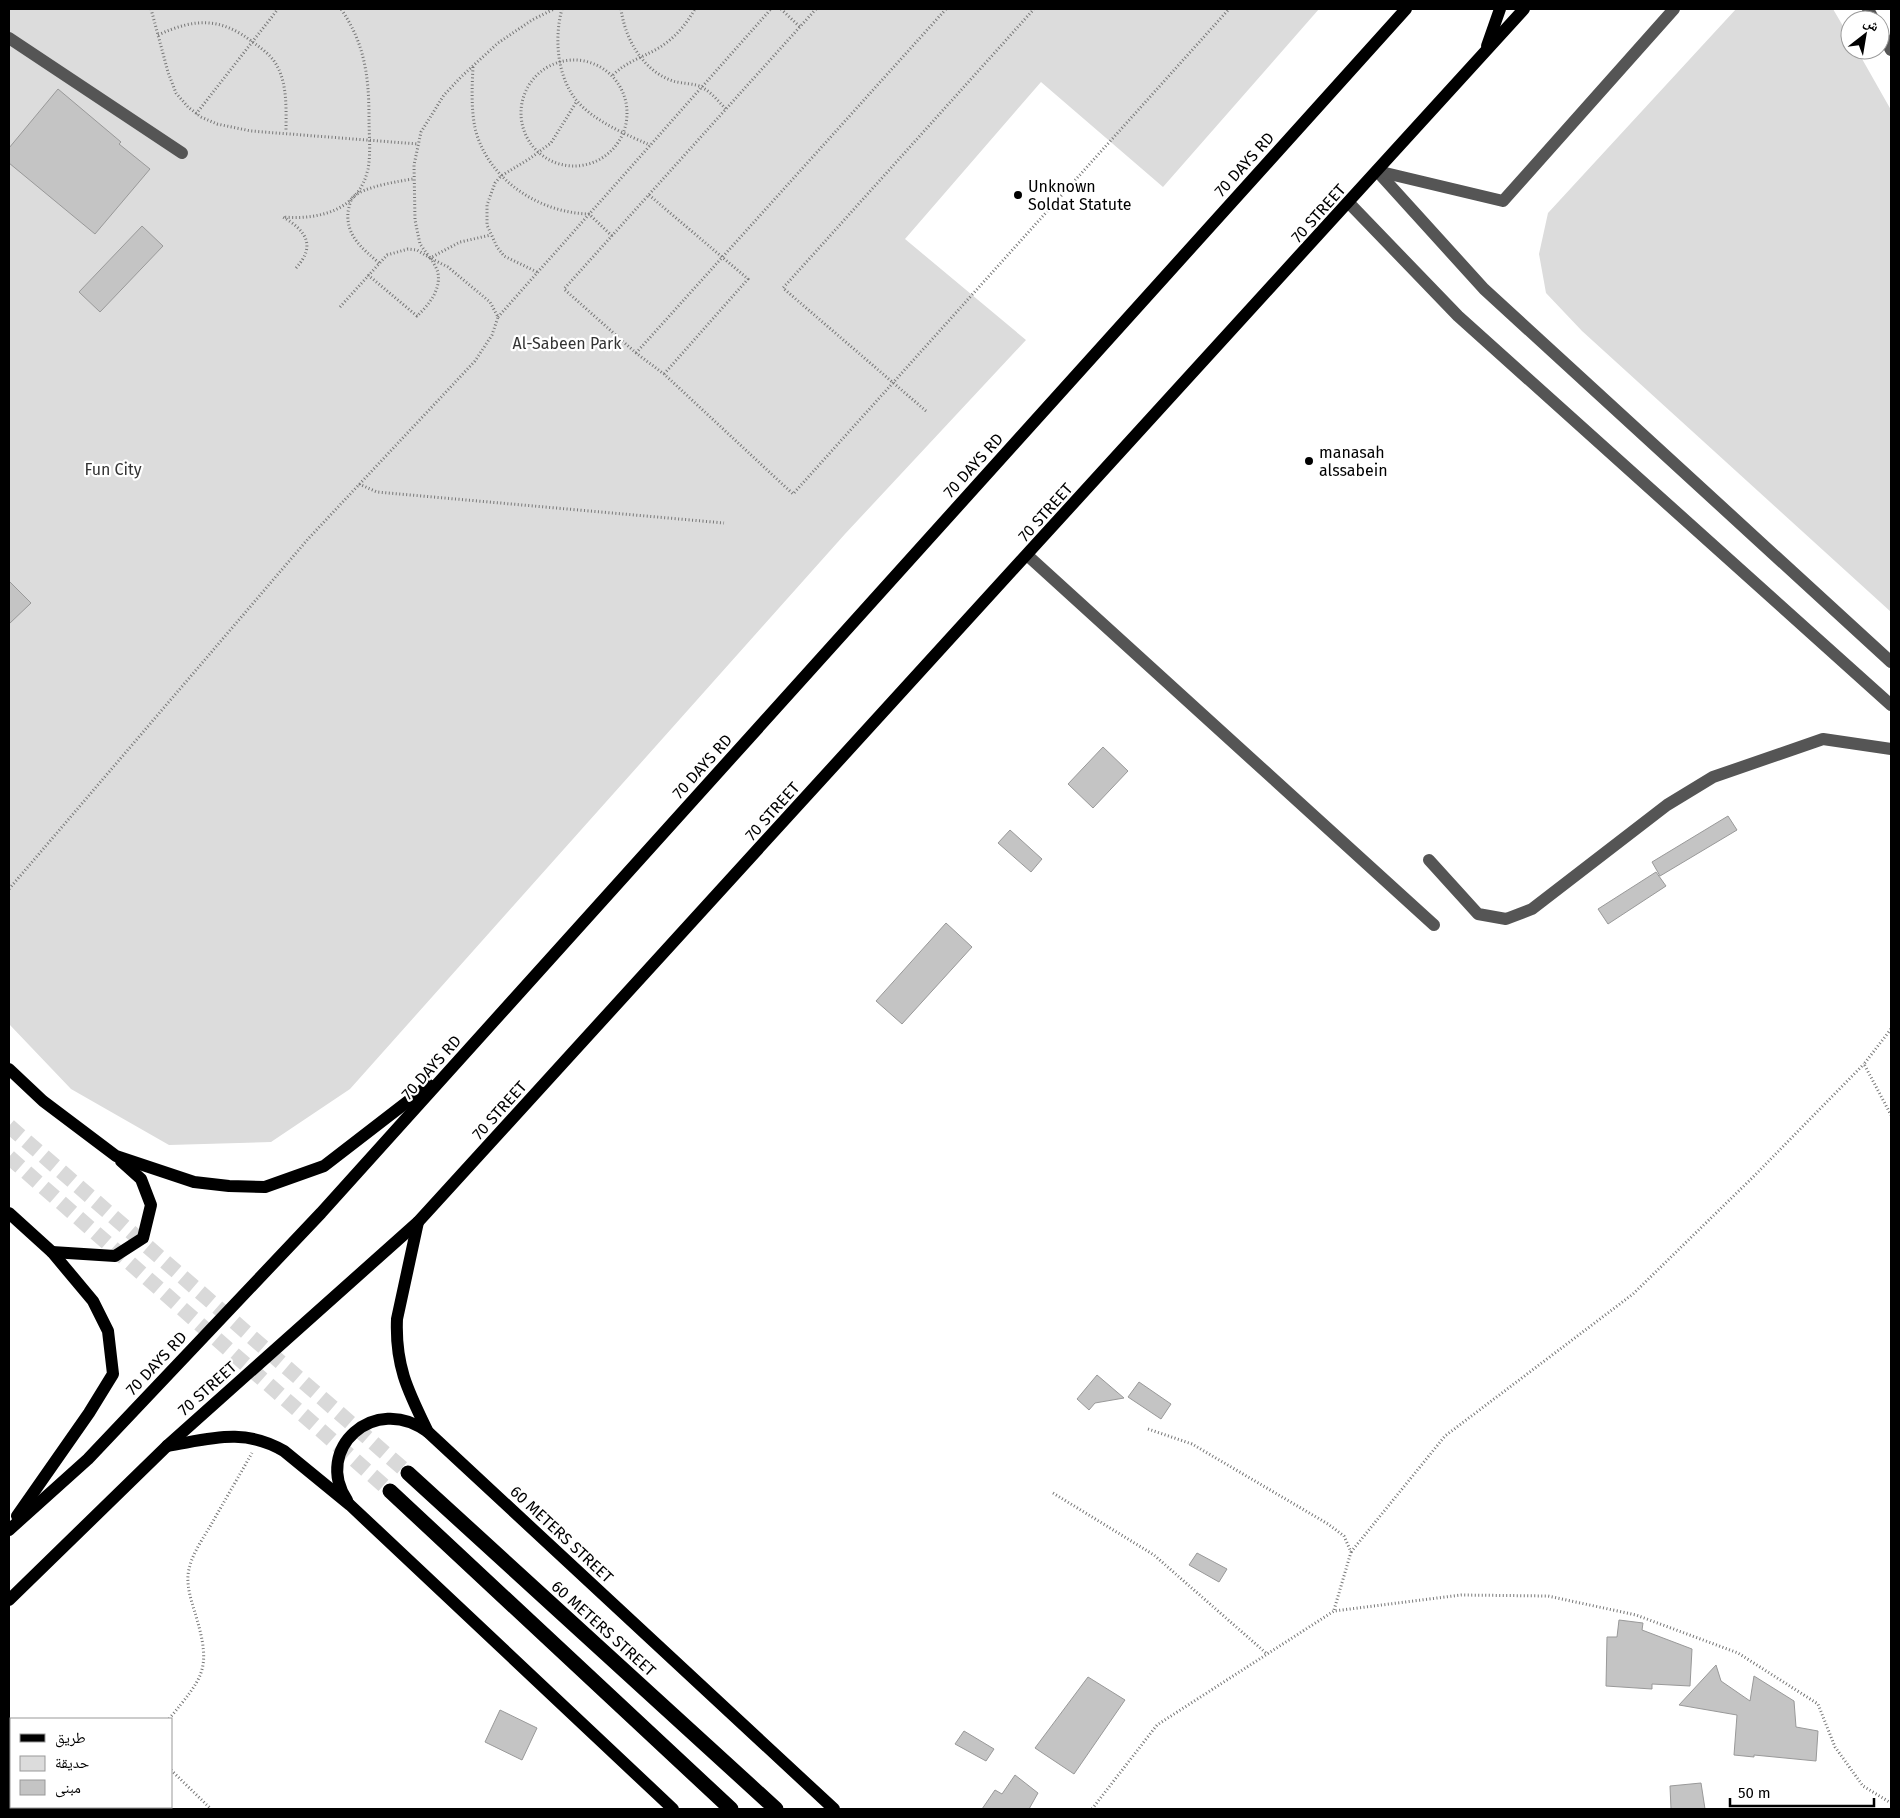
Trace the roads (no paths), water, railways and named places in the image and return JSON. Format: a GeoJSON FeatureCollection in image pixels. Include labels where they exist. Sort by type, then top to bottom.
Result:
{"type":"FeatureCollection","features":[{"type":"Feature","properties":{"kind":"highway","name":"60 METERS STREET"},"geometry":{"type":"LineString","coordinates":[[408,1473],[776,1809]]}},
{"type":"Feature","properties":{"kind":"highway"},"geometry":{"type":"LineString","coordinates":[[390,1491],[731,1809]]}},
{"type":"Feature","properties":{"kind":"main road","name":"70 DAYS RD"},"geometry":{"type":"LineString","coordinates":[[9,1530],[88,1459],[321,1213],[1406,9]]}},
{"type":"Feature","properties":{"kind":"main road"},"geometry":{"type":"LineString","coordinates":[[1484,53],[1500,9]]}},
{"type":"Feature","properties":{"kind":"main road","name":"70 STREET"},"geometry":{"type":"LineString","coordinates":[[9,1600],[166,1446],[418,1222],[1524,9]]}},
{"type":"Feature","properties":{"kind":"main road"},"geometry":{"type":"LineString","coordinates":[[116,1156],[194,1182],[265,1187],[324,1166],[455,1066]]}},
{"type":"Feature","properties":{"kind":"main road"},"geometry":{"type":"LineString","coordinates":[[9,1069],[43,1101],[116,1156],[141,1179],[151,1205],[143,1238],[115,1256],[52,1252]]}},
{"type":"Feature","properties":{"kind":"main road"},"geometry":{"type":"LineString","coordinates":[[9,1214],[52,1252],[93,1300],[108,1332],[113,1374],[89,1414],[9,1530]]}},
{"type":"Feature","properties":{"kind":"main road","name":"60 METERS STREET"},"geometry":{"type":"LineString","coordinates":[[418,1222],[397,1319],[396,1335],[400,1368],[428,1432],[834,1809]]}},
{"type":"Feature","properties":{"kind":"main road"},"geometry":{"type":"LineString","coordinates":[[350,1505],[343,1494],[338,1468],[340,1455],[354,1432],[365,1424],[378,1419],[391,1418],[404,1419],[417,1424],[428,1432]]}},
{"type":"Feature","properties":{"kind":"main road"},"geometry":{"type":"LineString","coordinates":[[166,1446],[232,1436],[246,1436],[260,1439],[284,1451],[350,1505],[673,1809]]}},
{"type":"Feature","properties":{"kind":"street"},"geometry":{"type":"LineString","coordinates":[[1377,171],[1503,201],[1674,9]]}},
{"type":"Feature","properties":{"kind":"street"},"geometry":{"type":"LineString","coordinates":[[9,38],[182,153]]}},
{"type":"Feature","properties":{"kind":"street"},"geometry":{"type":"LineString","coordinates":[[1377,171],[1484,289],[1891,662]]}},
{"type":"Feature","properties":{"kind":"street"},"geometry":{"type":"LineString","coordinates":[[1349,203],[1458,316],[1891,706]]}},
{"type":"Feature","properties":{"kind":"street"},"geometry":{"type":"LineString","coordinates":[[1027,555],[1434,925]]}},
{"type":"Feature","properties":{"kind":"street"},"geometry":{"type":"LineString","coordinates":[[1430,860],[1478,914],[1506,918],[1532,909],[1667,805],[1713,777],[1823,739],[1891,749]]}},
{"type":"Feature","properties":{"kind":"tunnel"},"geometry":{"type":"LineString","coordinates":[[9,1126],[408,1473]]}},
{"type":"Feature","properties":{"kind":"tunnel"},"geometry":{"type":"LineString","coordinates":[[9,1157],[390,1491]]}},
{"type":"Feature","properties":{"kind":"place","name":"Unknown Soldat Statute"},"geometry":{"type":"Point","coordinates":[1018,195]}},
{"type":"Feature","properties":{"kind":"place","name":"manasah alssabein"},"geometry":{"type":"Point","coordinates":[1309,461]}},
{"type":"Feature","properties":{"kind":"park label","name":"Al-Sabeen Park"},"geometry":{"type":"Point","coordinates":[567,343]}},
{"type":"Feature","properties":{"kind":"park label","name":"Fun City"},"geometry":{"type":"Point","coordinates":[113,469]}}]}
